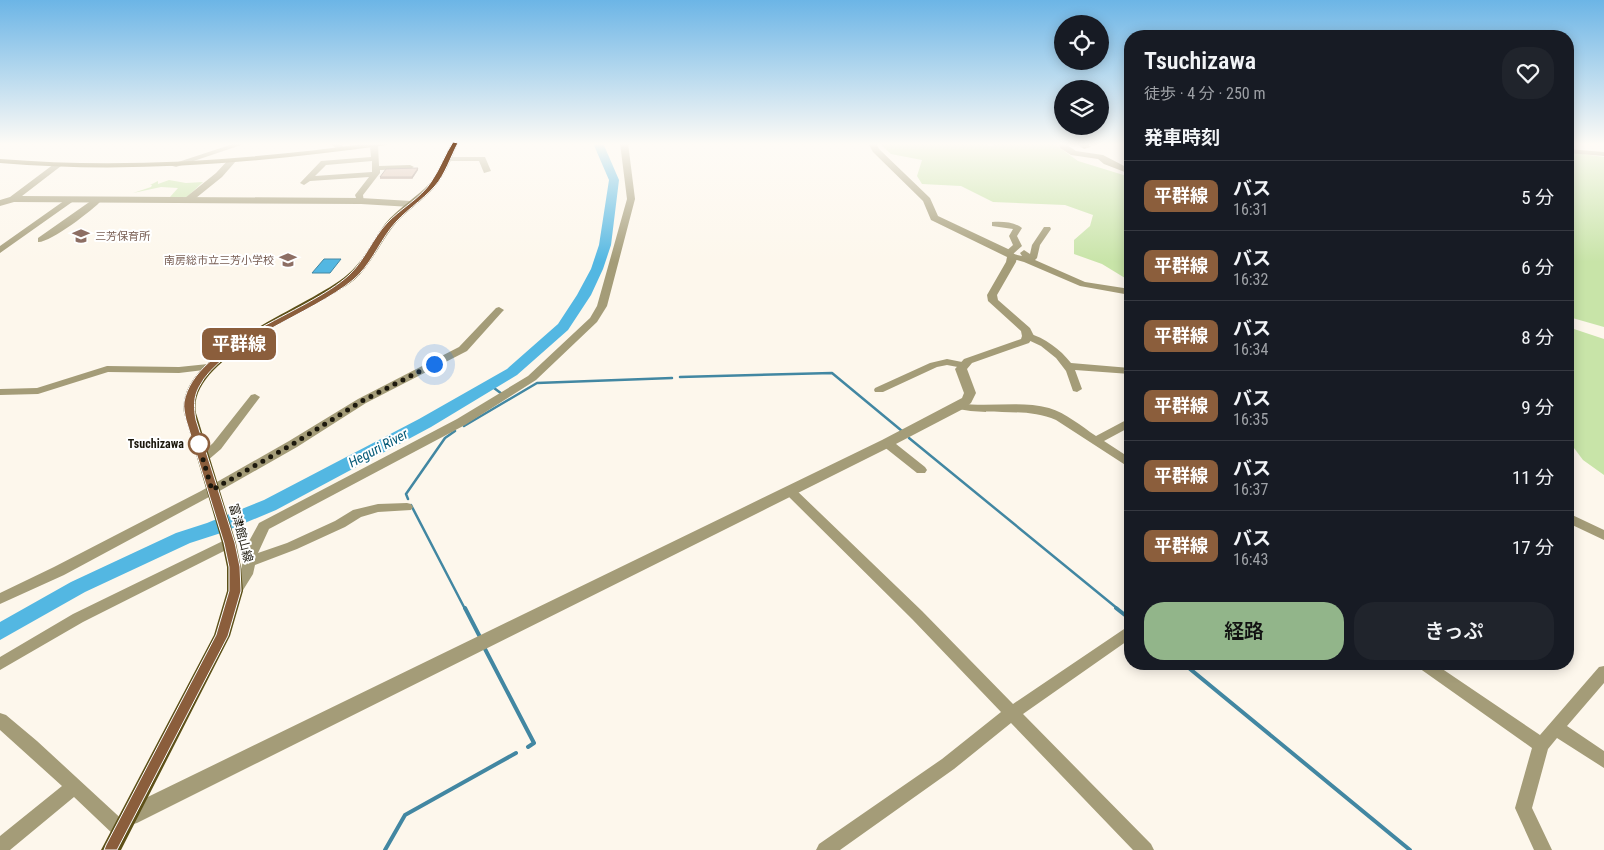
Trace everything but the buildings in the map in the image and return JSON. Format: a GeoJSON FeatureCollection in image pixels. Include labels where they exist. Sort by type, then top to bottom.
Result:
{"type":"FeatureCollection","features":[{"type":"Feature","properties":{"kind":"main road","name":"富津館山線"},"geometry":{"type":"LineString","coordinates":[[111,850],[222,636],[235,591],[234,567],[228,541],[191,420],[189,403],[194,388],[208,367],[235,347],[342,286],[361,268],[389,226],[435,183]]}},
{"type":"Feature","properties":{"kind":"street"},"geometry":{"type":"LineString","coordinates":[[13,199],[35,183]]}},
{"type":"Feature","properties":{"kind":"street"},"geometry":{"type":"LineString","coordinates":[[188,200],[209,183]]}},
{"type":"Feature","properties":{"kind":"street"},"geometry":{"type":"LineString","coordinates":[[360,199],[368,183]]}},
{"type":"Feature","properties":{"kind":"street"},"geometry":{"type":"LineString","coordinates":[[235,591],[246,574],[254,545],[264,526],[461,422],[532,378],[594,320],[602,306],[631,199],[629,183]]}},
{"type":"Feature","properties":{"kind":"street"},"geometry":{"type":"LineString","coordinates":[[909,183],[927,200],[934,218],[1026,257],[1033,258],[1036,245],[1047,230]]}},
{"type":"Feature","properties":{"kind":"street"},"geometry":{"type":"LineString","coordinates":[[0,203],[13,199],[342,201],[360,199],[411,204]]}},
{"type":"Feature","properties":{"kind":"street"},"geometry":{"type":"LineString","coordinates":[[0,250],[71,200]]}},
{"type":"Feature","properties":{"kind":"street"},"geometry":{"type":"LineString","coordinates":[[41,240],[98,200]]}},
{"type":"Feature","properties":{"kind":"street"},"geometry":{"type":"LineString","coordinates":[[995,224],[1018,228],[1013,236],[1011,262],[992,295],[993,301],[1026,330],[1028,336],[1040,341],[1068,366],[1075,376],[1077,389]]}},
{"type":"Feature","properties":{"kind":"street"},"geometry":{"type":"LineString","coordinates":[[1013,252],[1083,284],[1124,291]]}},
{"type":"Feature","properties":{"kind":"street"},"geometry":{"type":"LineString","coordinates":[[0,599],[214,497],[362,401],[463,349],[499,310]]}},
{"type":"Feature","properties":{"kind":"street"},"geometry":{"type":"LineString","coordinates":[[0,720],[74,786],[126,823],[959,406],[967,400],[970,393],[961,369],[963,365],[968,361],[1025,341],[1028,336]]}},
{"type":"Feature","properties":{"kind":"street"},"geometry":{"type":"LineString","coordinates":[[879,390],[934,365],[947,362],[963,365]]}},
{"type":"Feature","properties":{"kind":"street"},"geometry":{"type":"LineString","coordinates":[[1068,366],[1124,370]]}},
{"type":"Feature","properties":{"kind":"street"},"geometry":{"type":"LineString","coordinates":[[0,392],[38,391],[107,369],[179,370],[208,367]]}},
{"type":"Feature","properties":{"kind":"street"},"geometry":{"type":"LineString","coordinates":[[203,458],[217,446],[255,397]]}},
{"type":"Feature","properties":{"kind":"street"},"geometry":{"type":"LineString","coordinates":[[959,406],[974,409],[1031,409],[1046,411],[1060,417],[1124,460]]}},
{"type":"Feature","properties":{"kind":"street"},"geometry":{"type":"LineString","coordinates":[[1095,441],[1124,425]]}},
{"type":"Feature","properties":{"kind":"street"},"geometry":{"type":"LineString","coordinates":[[887,443],[922,470]]}},
{"type":"Feature","properties":{"kind":"street"},"geometry":{"type":"LineString","coordinates":[[790,491],[917,616],[1145,850]]}},
{"type":"Feature","properties":{"kind":"street"},"geometry":{"type":"LineString","coordinates":[[249,562],[292,546],[340,524],[357,513],[378,508],[407,507]]}},
{"type":"Feature","properties":{"kind":"street"},"geometry":{"type":"LineString","coordinates":[[1574,521],[1604,535]]}},
{"type":"Feature","properties":{"kind":"street"},"geometry":{"type":"LineString","coordinates":[[0,664],[78,618],[228,541]]}},
{"type":"Feature","properties":{"kind":"street"},"geometry":{"type":"LineString","coordinates":[[826,850],[948,764],[1011,714],[1124,636]]}},
{"type":"Feature","properties":{"kind":"street"},"geometry":{"type":"LineString","coordinates":[[1433,670],[1541,745]]}},
{"type":"Feature","properties":{"kind":"street"},"geometry":{"type":"LineString","coordinates":[[1543,850],[1523,808],[1541,745],[1604,672]]}},
{"type":"Feature","properties":{"kind":"street"},"geometry":{"type":"LineString","coordinates":[[1556,728],[1604,760]]}},
{"type":"Feature","properties":{"kind":"street"},"geometry":{"type":"LineString","coordinates":[[0,847],[74,786]]}},
{"type":"Feature","properties":{"kind":"green space"},"geometry":{"type":"Polygon","coordinates":[[[155,183],[202,183],[187,197],[170,197],[178,188],[161,187],[133,193],[151,187],[152,185],[150,185],[155,183]]]}},
{"type":"Feature","properties":{"kind":"green space"},"geometry":{"type":"Polygon","coordinates":[[[921,183],[1124,183],[1124,277],[1102,264],[1074,254],[1074,240],[1090,226],[1093,215],[1065,205],[993,202],[961,186],[921,183]]]}},
{"type":"Feature","properties":{"kind":"green space"},"geometry":{"type":"Polygon","coordinates":[[[1574,183],[1604,183],[1604,327],[1574,318],[1574,183]]]}},
{"type":"Feature","properties":{"kind":"green space"},"geometry":{"type":"Polygon","coordinates":[[[1574,329],[1604,339],[1604,475],[1583,460],[1574,448],[1574,329]]]}},
{"type":"Feature","properties":{"kind":"water"},"geometry":{"type":"Polygon","coordinates":[[[324,259],[341,259],[330,273],[312,273],[324,259]]]}},
{"type":"Feature","properties":{"kind":"waterway","name":"Heguri River"},"geometry":{"type":"LineString","coordinates":[[0,632],[78,587],[183,538],[214,528],[270,505],[425,423],[512,372],[563,327],[584,295],[597,269],[605,245],[614,183]]}},
{"type":"Feature","properties":{"kind":"waterway"},"geometry":{"type":"LineString","coordinates":[[680,377],[832,373],[902,431]]}},
{"type":"Feature","properties":{"kind":"waterway"},"geometry":{"type":"LineString","coordinates":[[464,426],[537,383],[672,378]]}},
{"type":"Feature","properties":{"kind":"waterway"},"geometry":{"type":"LineString","coordinates":[[490,385],[502,394]]}},
{"type":"Feature","properties":{"kind":"waterway"},"geometry":{"type":"LineString","coordinates":[[408,499],[406,494],[445,438],[455,431]]}},
{"type":"Feature","properties":{"kind":"waterway"},"geometry":{"type":"LineString","coordinates":[[909,438],[1118,609]]}},
{"type":"Feature","properties":{"kind":"waterway"},"geometry":{"type":"LineString","coordinates":[[411,505],[465,609]]}},
{"type":"Feature","properties":{"kind":"waterway"},"geometry":{"type":"LineString","coordinates":[[465,608],[480,637]]}},
{"type":"Feature","properties":{"kind":"waterway"},"geometry":{"type":"LineString","coordinates":[[1116,608],[1124,614]]}},
{"type":"Feature","properties":{"kind":"waterway"},"geometry":{"type":"LineString","coordinates":[[485,649],[534,743],[528,747]]}},
{"type":"Feature","properties":{"kind":"waterway"},"geometry":{"type":"LineString","coordinates":[[1191,670],[1410,850]]}},
{"type":"Feature","properties":{"kind":"waterway"},"geometry":{"type":"LineString","coordinates":[[385,850],[405,815],[516,753]]}},
{"type":"Feature","properties":{"kind":"bus line","name":"平群線"},"geometry":{"type":"LineString","coordinates":[[111,850],[222,636],[235,591],[234,567],[229,543],[191,420],[189,403],[194,388],[208,367],[219,358],[248,339],[342,286],[361,268],[389,226],[435,183]]}},
{"type":"Feature","properties":{"kind":"place","name":"三芳保育所"},"geometry":{"type":"Point","coordinates":[81,236]}},
{"type":"Feature","properties":{"kind":"place","name":"南房総市立三芳小学校"},"geometry":{"type":"Point","coordinates":[288,260]}},
{"type":"Feature","properties":{"kind":"place","name":"Tsuchizawa"},"geometry":{"type":"Point","coordinates":[199,444]}},
{"type":"Feature","properties":{"kind":"route"},"geometry":{"type":"LineString","coordinates":[[199,444],[197,439],[212,490],[293,444],[362,401],[434,364]]}}]}
